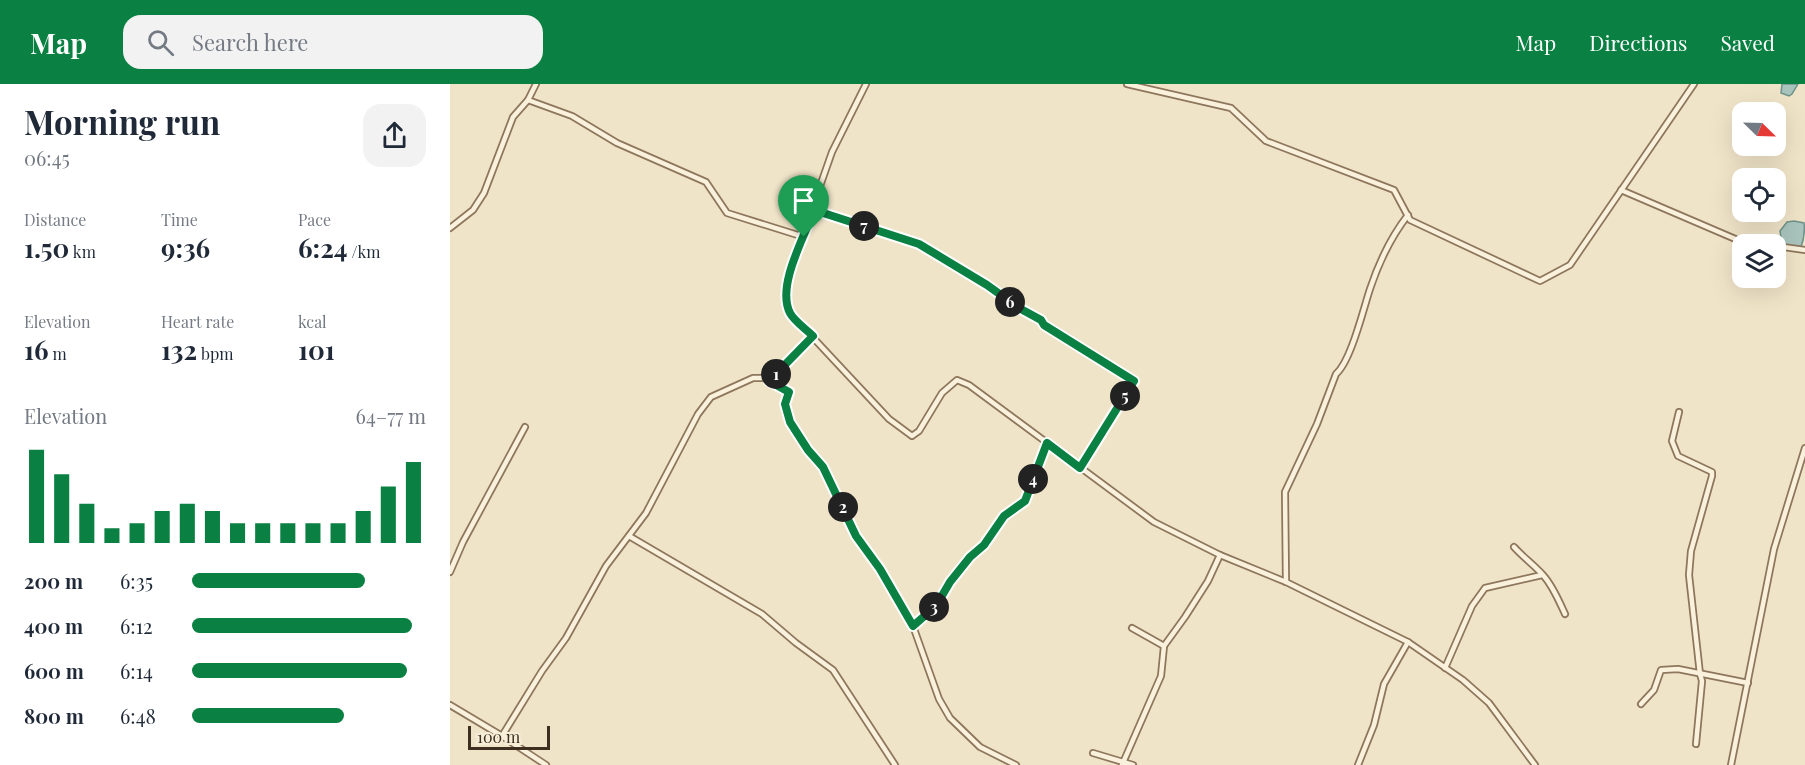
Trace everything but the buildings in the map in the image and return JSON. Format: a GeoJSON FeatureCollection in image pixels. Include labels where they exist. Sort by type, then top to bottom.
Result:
{"type":"FeatureCollection","features":[{"type":"Feature","properties":{"kind":"street"},"geometry":{"type":"LineString","coordinates":[[450,228],[473,210],[484,193],[513,117],[528,100],[536,84]]}},
{"type":"Feature","properties":{"kind":"street"},"geometry":{"type":"LineString","coordinates":[[866,84],[832,152],[814,210],[789,272],[786,294],[790,313],[889,419],[912,436],[919,430],[942,393],[957,380],[969,385],[1154,522],[1220,555],[1286,582],[1408,642],[1489,703],[1535,765]]}},
{"type":"Feature","properties":{"kind":"street"},"geometry":{"type":"LineString","coordinates":[[1127,84],[1231,108],[1266,141],[1394,190],[1410,220],[1540,281],[1570,265],[1694,84]]}},
{"type":"Feature","properties":{"kind":"street"},"geometry":{"type":"LineString","coordinates":[[528,100],[572,116],[617,144],[706,182],[727,213],[804,237]]}},
{"type":"Feature","properties":{"kind":"street"},"geometry":{"type":"LineString","coordinates":[[1621,190],[1732,238]]}},
{"type":"Feature","properties":{"kind":"street"},"geometry":{"type":"LineString","coordinates":[[814,210],[919,244],[987,285],[1019,308],[1041,320],[1044,325],[1134,381],[1080,468]]}},
{"type":"Feature","properties":{"kind":"street"},"geometry":{"type":"LineString","coordinates":[[1286,582],[1285,492],[1317,424],[1336,374],[1342,369],[1392,236],[1408,215]]}},
{"type":"Feature","properties":{"kind":"street"},"geometry":{"type":"LineString","coordinates":[[1786,247],[1805,250]]}},
{"type":"Feature","properties":{"kind":"street"},"geometry":{"type":"LineString","coordinates":[[769,381],[813,336]]}},
{"type":"Feature","properties":{"kind":"street"},"geometry":{"type":"LineString","coordinates":[[502,736],[566,638],[606,566],[646,513],[698,414],[711,397],[753,378],[764,378],[789,392],[785,404],[790,422],[808,450],[823,467],[856,536],[880,569],[913,626],[939,699],[950,718],[980,747],[1016,765]]}},
{"type":"Feature","properties":{"kind":"street"},"geometry":{"type":"LineString","coordinates":[[1679,412],[1672,441],[1678,456],[1712,472],[1690,551],[1689,567],[1702,681],[1696,744]]}},
{"type":"Feature","properties":{"kind":"street"},"geometry":{"type":"LineString","coordinates":[[450,572],[525,427]]}},
{"type":"Feature","properties":{"kind":"street"},"geometry":{"type":"LineString","coordinates":[[913,626],[936,606],[950,582],[970,557],[984,545],[1004,516],[1025,501],[1047,443]]}},
{"type":"Feature","properties":{"kind":"street"},"geometry":{"type":"LineString","coordinates":[[1731,765],[1774,549],[1805,448]]}},
{"type":"Feature","properties":{"kind":"street"},"geometry":{"type":"LineString","coordinates":[[629,536],[762,614],[833,670],[895,765]]}},
{"type":"Feature","properties":{"kind":"street"},"geometry":{"type":"LineString","coordinates":[[1514,547],[1552,587],[1565,614]]}},
{"type":"Feature","properties":{"kind":"street"},"geometry":{"type":"LineString","coordinates":[[1122,763],[1161,676],[1164,646],[1208,581],[1220,555]]}},
{"type":"Feature","properties":{"kind":"street"},"geometry":{"type":"LineString","coordinates":[[1445,668],[1472,606],[1485,588],[1542,575]]}},
{"type":"Feature","properties":{"kind":"street"},"geometry":{"type":"LineString","coordinates":[[1132,628],[1164,646]]}},
{"type":"Feature","properties":{"kind":"street"},"geometry":{"type":"LineString","coordinates":[[1358,765],[1374,725],[1384,684],[1408,642]]}},
{"type":"Feature","properties":{"kind":"street"},"geometry":{"type":"LineString","coordinates":[[1641,704],[1654,690],[1661,670],[1678,669],[1748,683]]}},
{"type":"Feature","properties":{"kind":"street"},"geometry":{"type":"LineString","coordinates":[[450,705],[546,765]]}},
{"type":"Feature","properties":{"kind":"street"},"geometry":{"type":"LineString","coordinates":[[1093,753],[1133,765]]}},
{"type":"Feature","properties":{"kind":"water"},"geometry":{"type":"Polygon","coordinates":[[[1782,84],[1798,84],[1789,96],[1781,93],[1782,84]]]}},
{"type":"Feature","properties":{"kind":"water"},"geometry":{"type":"Polygon","coordinates":[[[1787,222],[1804,223],[1801,247],[1791,248],[1786,245],[1786,234],[1780,234],[1780,231],[1787,222]]]}},
{"type":"Feature","properties":{"kind":"route"},"geometry":{"type":"LineString","coordinates":[[814,210],[919,244],[987,285],[1019,308],[1041,320],[1044,325],[1134,381],[1080,468],[1047,443],[1025,501],[1004,516],[984,545],[970,557],[950,582],[936,606],[913,626],[880,569],[856,536],[823,467],[808,450],[790,422],[785,404],[789,392],[769,381],[813,336],[790,313],[786,294],[789,272],[804,237],[814,210]]}}]}
